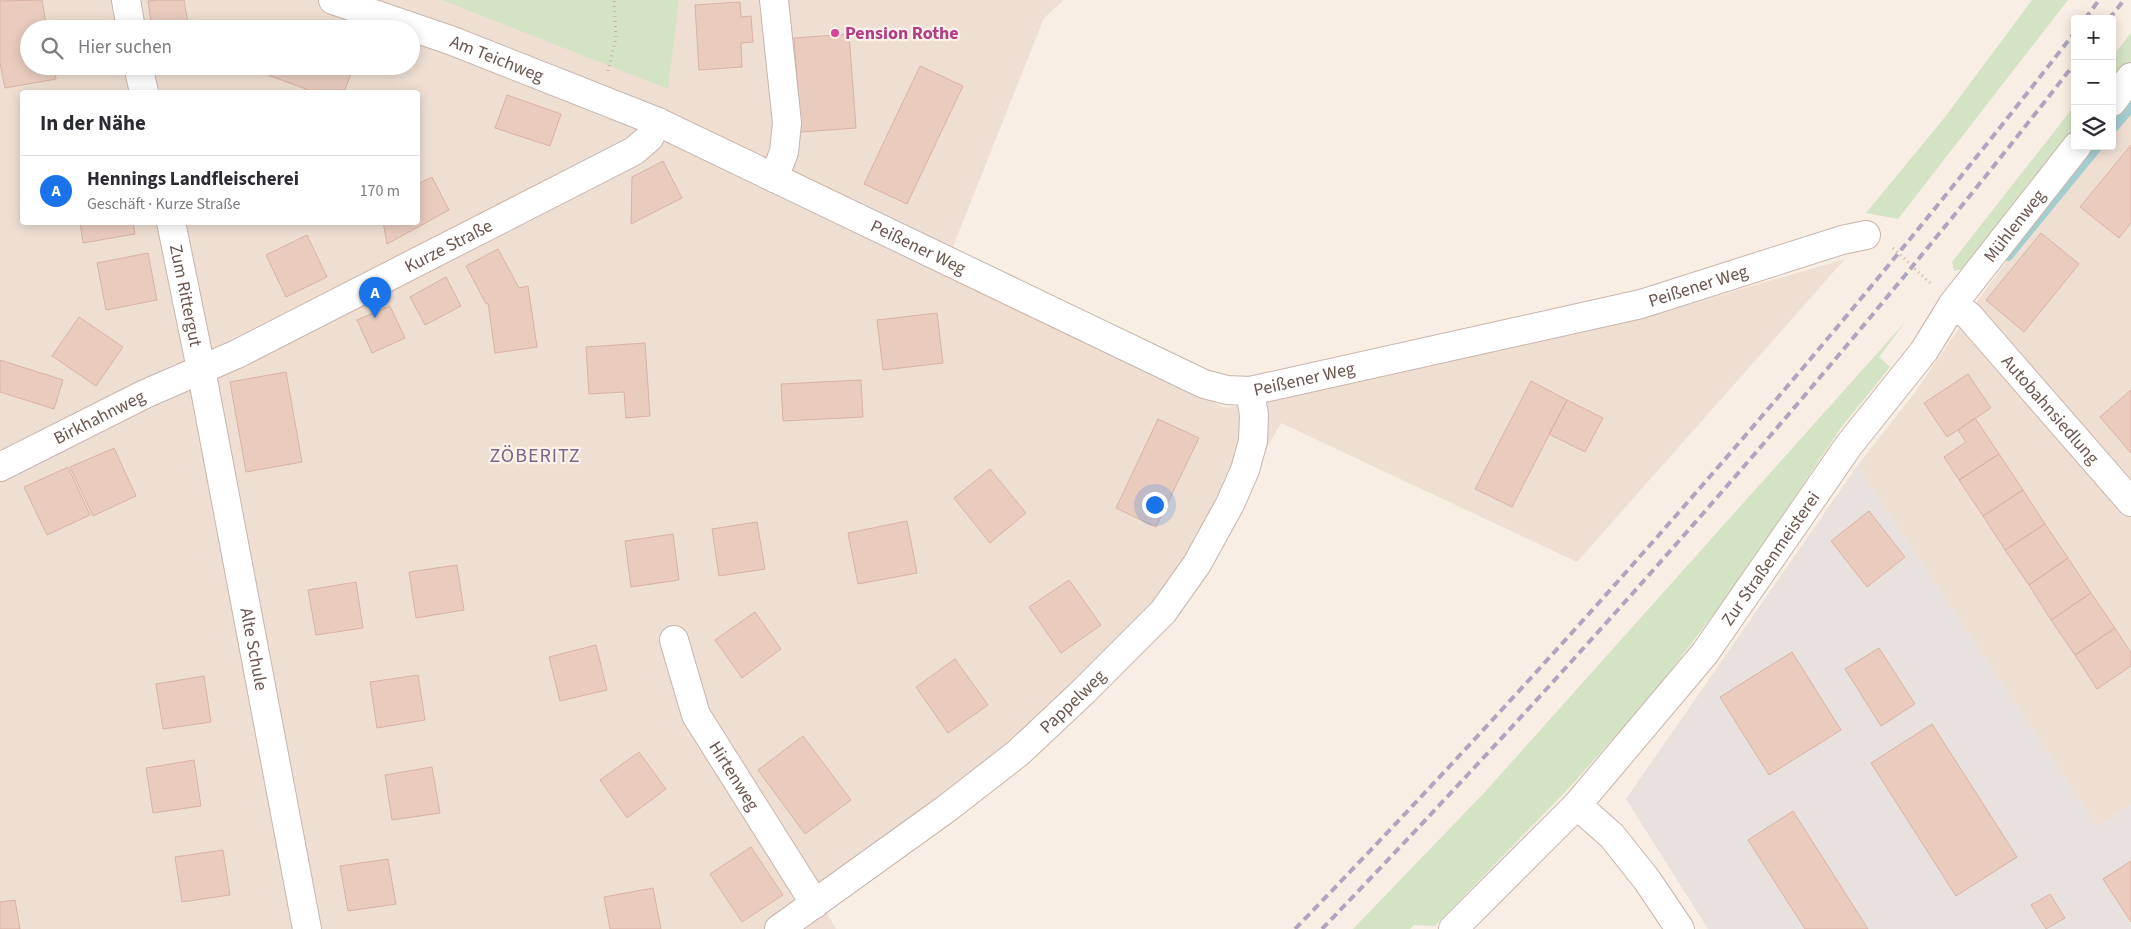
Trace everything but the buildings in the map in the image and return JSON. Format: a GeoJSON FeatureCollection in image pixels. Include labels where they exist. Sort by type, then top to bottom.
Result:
{"type":"FeatureCollection","features":[{"type":"Feature","properties":{"kind":"street"},"geometry":{"type":"LineString","coordinates":[[126,0],[129,20]]}},
{"type":"Feature","properties":{"kind":"street","name":"Am Teichweg"},"geometry":{"type":"LineString","coordinates":[[333,0],[392,20]]}},
{"type":"Feature","properties":{"kind":"street"},"geometry":{"type":"LineString","coordinates":[[774,0],[787,123],[784,152],[774,178]]}},
{"type":"Feature","properties":{"kind":"street","name":"Am Teichweg"},"geometry":{"type":"LineString","coordinates":[[420,30],[658,122]]}},
{"type":"Feature","properties":{"kind":"street"},"geometry":{"type":"LineString","coordinates":[[140,75],[144,90]]}},
{"type":"Feature","properties":{"kind":"street"},"geometry":{"type":"LineString","coordinates":[[2116,97],[2131,77]]}},
{"type":"Feature","properties":{"kind":"street","name":"Peißener Weg"},"geometry":{"type":"LineString","coordinates":[[658,122],[1204,384],[1227,390],[1250,391],[1641,304],[1834,243],[1866,235]]}},
{"type":"Feature","properties":{"kind":"street","name":"Kurze Straße"},"geometry":{"type":"LineString","coordinates":[[201,369],[237,354],[634,151],[649,138],[658,122]]}},
{"type":"Feature","properties":{"kind":"street","name":"Mühlenweg"},"geometry":{"type":"LineString","coordinates":[[1961,310],[2074,150]]}},
{"type":"Feature","properties":{"kind":"street","name":"Zum Rittergut"},"geometry":{"type":"LineString","coordinates":[[172,225],[201,369]]}},
{"type":"Feature","properties":{"kind":"street","name":"Autobahnsiedlung"},"geometry":{"type":"LineString","coordinates":[[1961,310],[2131,502]]}},
{"type":"Feature","properties":{"kind":"street","name":"Zur Straßenmeisterei"},"geometry":{"type":"LineString","coordinates":[[1453,929],[1577,805],[1705,653],[1849,445],[1924,351],[1961,310]]}},
{"type":"Feature","properties":{"kind":"street","name":"Birkhahnweg"},"geometry":{"type":"LineString","coordinates":[[0,467],[146,394],[201,369]]}},
{"type":"Feature","properties":{"kind":"street","name":"Alte Schule"},"geometry":{"type":"LineString","coordinates":[[201,369],[307,929]]}},
{"type":"Feature","properties":{"kind":"street","name":"Pappelweg"},"geometry":{"type":"LineString","coordinates":[[779,929],[946,809],[1018,753],[1084,691],[1162,612],[1197,564],[1230,504],[1245,470],[1254,441],[1254,415],[1250,391]]}},
{"type":"Feature","properties":{"kind":"street","name":"Hirtenweg"},"geometry":{"type":"LineString","coordinates":[[674,640],[696,715],[814,904]]}},
{"type":"Feature","properties":{"kind":"street"},"geometry":{"type":"LineString","coordinates":[[1577,805],[1612,836],[1647,880],[1680,929]]}},
{"type":"Feature","properties":{"kind":"path"},"geometry":{"type":"LineString","coordinates":[[600,100],[616,38],[614,0]]}},
{"type":"Feature","properties":{"kind":"path"},"geometry":{"type":"LineString","coordinates":[[1866,235],[1885,240],[1961,310]]}},
{"type":"Feature","properties":{"kind":"shaded area"},"geometry":{"type":"Polygon","coordinates":[[[0,0],[1064,0],[1044,18],[942,274],[1226,408],[1621,324],[1845,259],[1577,562],[1281,423],[1170,620],[1022,761],[827,913],[836,929],[0,929],[0,0]]]}},
{"type":"Feature","properties":{"kind":"shaded area"},"geometry":{"type":"Polygon","coordinates":[[[2131,94],[2131,805],[2098,827],[1857,466],[1916,391],[1978,300],[2089,150],[2116,150],[2116,114],[2131,94]]]}},
{"type":"Feature","properties":{"kind":"shaded area"},"geometry":{"type":"Polygon","coordinates":[[[1857,466],[2098,827],[2131,805],[2131,929],[1708,929],[1626,799],[1857,466]]]}},
{"type":"Feature","properties":{"kind":"green space"},"geometry":{"type":"Polygon","coordinates":[[[442,0],[679,0],[668,89],[442,0]]]}},
{"type":"Feature","properties":{"kind":"green space"},"geometry":{"type":"Polygon","coordinates":[[[2032,0],[2068,0],[1898,219],[1866,213],[1945,117],[2032,0]]]}},
{"type":"Feature","properties":{"kind":"green space"},"geometry":{"type":"Polygon","coordinates":[[[2131,33],[2131,66],[2116,85],[2116,60],[2116,52],[2131,33]]]}},
{"type":"Feature","properties":{"kind":"green space"},"geometry":{"type":"Polygon","coordinates":[[[2071,110],[2071,141],[1967,268],[1954,271],[1952,262],[2071,110]]]}},
{"type":"Feature","properties":{"kind":"green space"},"geometry":{"type":"Polygon","coordinates":[[[1906,321],[1879,357],[1890,367],[1840,429],[1735,586],[1653,694],[1568,789],[1435,926],[1414,925],[1410,929],[1353,929],[1484,793],[1906,321]]]}},
{"type":"Feature","properties":{"kind":"waterway"},"geometry":{"type":"LineString","coordinates":[[2116,124],[2131,107]]}},
{"type":"Feature","properties":{"kind":"waterway"},"geometry":{"type":"LineString","coordinates":[[2008,256],[2095,150]]}},
{"type":"Feature","properties":{"kind":"railway"},"geometry":{"type":"LineString","coordinates":[[2088,15],[2099,0]]}},
{"type":"Feature","properties":{"kind":"railway"},"geometry":{"type":"LineString","coordinates":[[2112,15],[2124,0]]}},
{"type":"Feature","properties":{"kind":"railway"},"geometry":{"type":"LineString","coordinates":[[1295,929],[1499,713],[1697,491],[1889,264],[2071,37]]}},
{"type":"Feature","properties":{"kind":"railway"},"geometry":{"type":"LineString","coordinates":[[1322,929],[1518,720],[1710,506],[1895,287],[2071,68]]}},
{"type":"Feature","properties":{"kind":"place","name":"Pension Rothe"},"geometry":{"type":"Point","coordinates":[835,33]}},
{"type":"Feature","properties":{"kind":"place","name":"Hennings Landfleischerei"},"geometry":{"type":"Point","coordinates":[375,318]}},
{"type":"Feature","properties":{"kind":"district","name":"ZÖBERITZ"},"geometry":{"type":"Point","coordinates":[535,456]}}]}
